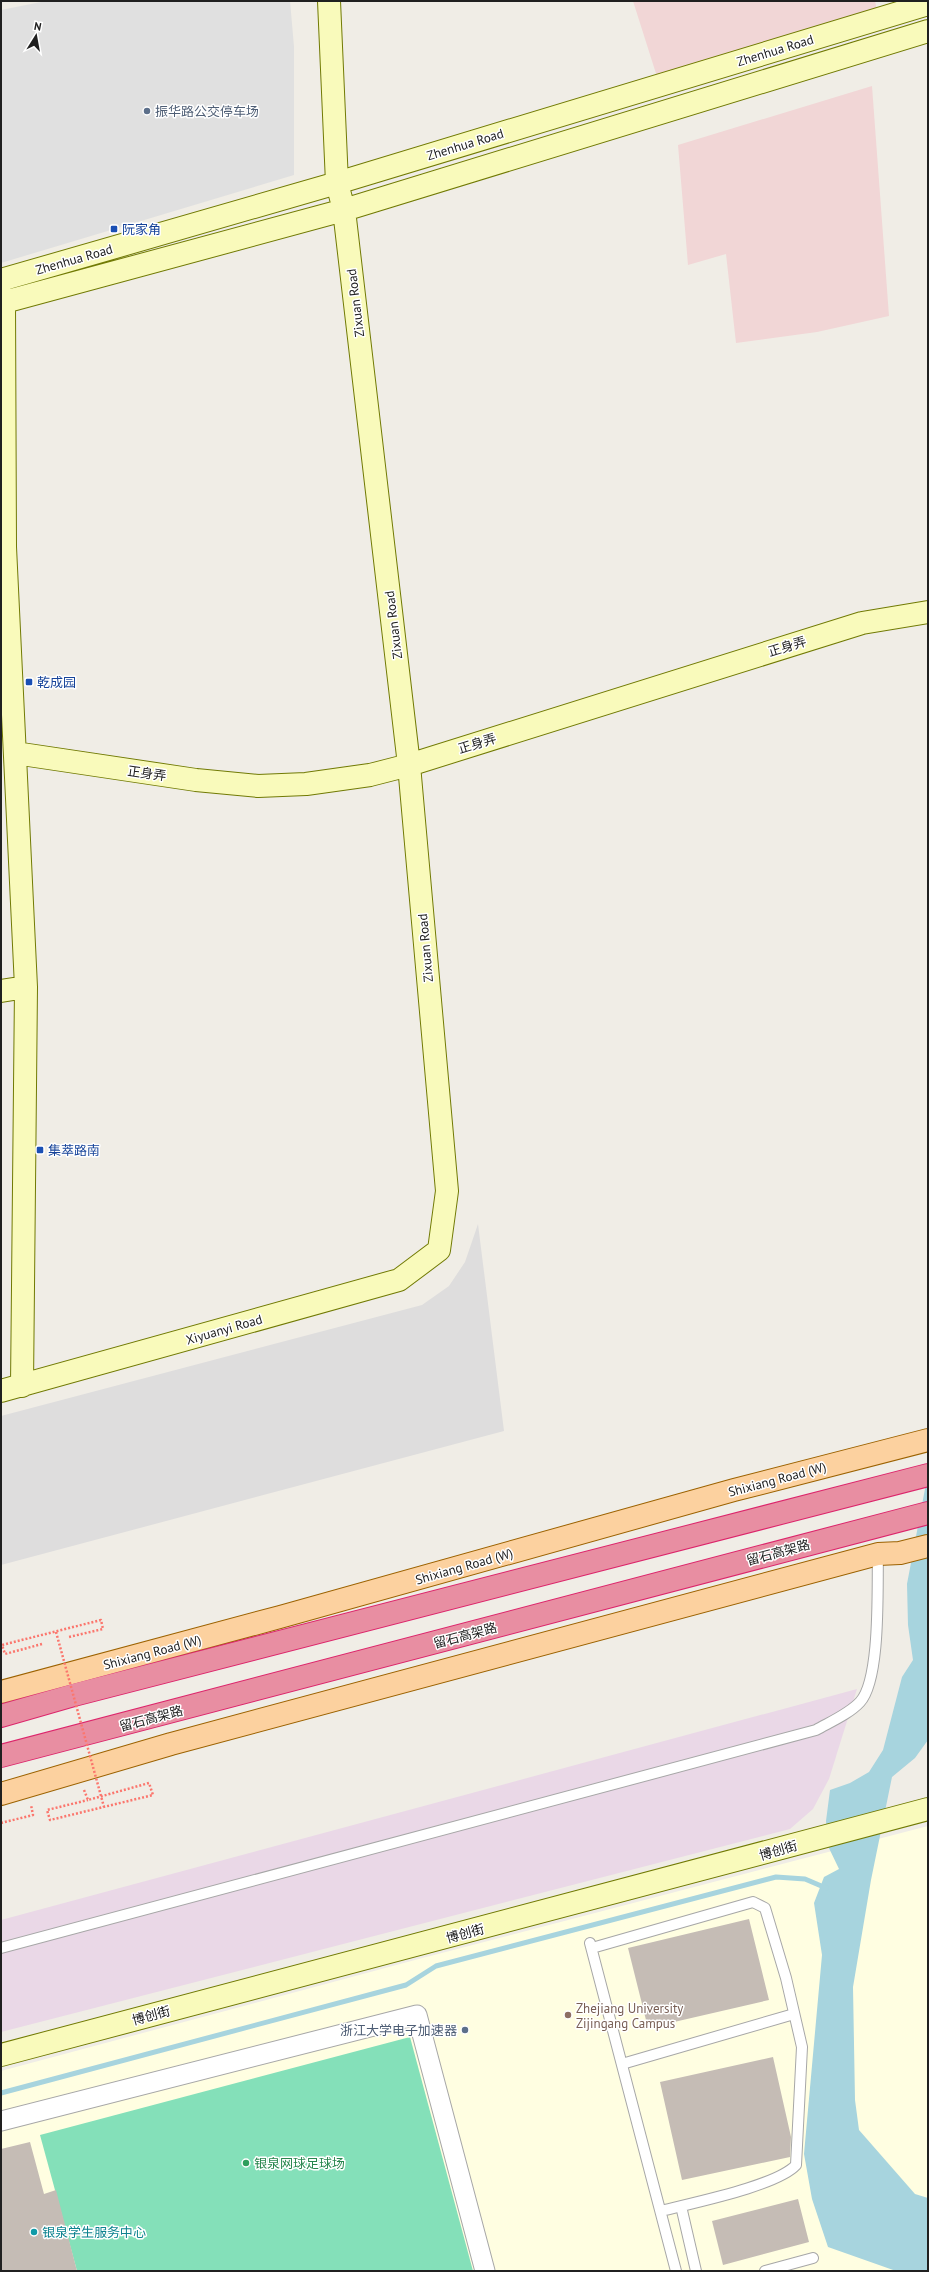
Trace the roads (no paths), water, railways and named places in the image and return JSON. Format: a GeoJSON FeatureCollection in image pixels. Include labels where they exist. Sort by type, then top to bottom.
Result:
{"type":"FeatureCollection","features":[{"type":"Feature","properties":{"kind":"highway"},"geometry":{"type":"LineString","coordinates":[[1,1716],[74,1695],[928,1475]]}},
{"type":"Feature","properties":{"kind":"highway","name":"留石高架路"},"geometry":{"type":"LineString","coordinates":[[1,1756],[928,1513]]}},
{"type":"Feature","properties":{"kind":"main road","name":"Shixiang Road (W)"},"geometry":{"type":"LineString","coordinates":[[1,1692],[280,1617],[734,1490],[925,1441]]}},
{"type":"Feature","properties":{"kind":"main road"},"geometry":{"type":"LineString","coordinates":[[1,1794],[171,1744],[878,1554],[900,1553],[928,1546]]}},
{"type":"Feature","properties":{"kind":"street","name":"Zixuan Road"},"geometry":{"type":"LineString","coordinates":[[329,1],[337,183],[344,210],[409,765],[447,1191],[439,1250]]}},
{"type":"Feature","properties":{"kind":"street","name":"Zhenhua Road"},"geometry":{"type":"LineString","coordinates":[[1,280],[337,183],[928,4]]}},
{"type":"Feature","properties":{"kind":"street","name":"Zhenhua Road"},"geometry":{"type":"LineString","coordinates":[[2,299],[344,210],[928,32]]}},
{"type":"Feature","properties":{"kind":"street"},"geometry":{"type":"LineString","coordinates":[[2,299],[5,547],[26,988],[22,1386]]}},
{"type":"Feature","properties":{"kind":"street","name":"正身弄"},"geometry":{"type":"LineString","coordinates":[[15,753],[196,780],[258,786],[306,784],[370,775],[409,765],[862,623],[928,612]]}},
{"type":"Feature","properties":{"kind":"street"},"geometry":{"type":"LineString","coordinates":[[1,991],[26,988]]}},
{"type":"Feature","properties":{"kind":"street","name":"Xiyuanyi Road"},"geometry":{"type":"LineString","coordinates":[[1,1391],[399,1280],[439,1250]]}},
{"type":"Feature","properties":{"kind":"street","name":"博创街"},"geometry":{"type":"LineString","coordinates":[[1,2055],[783,1849],[928,1809]]}},
{"type":"Feature","properties":{"kind":"street"},"geometry":{"type":"LineString","coordinates":[[1,2121],[417,2015],[485,2271]]}},
{"type":"Feature","properties":{"kind":"lane"},"geometry":{"type":"LineString","coordinates":[[1,1948],[816,1730],[860,1702],[871,1681],[874,1662],[878,1554]]}},
{"type":"Feature","properties":{"kind":"lane"},"geometry":{"type":"LineString","coordinates":[[661,2211],[772,2181],[790,2172],[796,2165],[802,2047],[772,1926],[765,1908],[753,1902],[591,1946],[676,2271]]}},
{"type":"Feature","properties":{"kind":"lane"},"geometry":{"type":"LineString","coordinates":[[622,2064],[794,2014]]}},
{"type":"Feature","properties":{"kind":"lane"},"geometry":{"type":"LineString","coordinates":[[681,2206],[696,2271]]}},
{"type":"Feature","properties":{"kind":"lane"},"geometry":{"type":"LineString","coordinates":[[765,2271],[813,2258]]}},
{"type":"Feature","properties":{"kind":"water"},"geometry":{"type":"Polygon","coordinates":[[[928,1473],[928,1740],[915,1758],[892,1777],[871,1880],[853,1987],[855,2100],[859,2130],[915,2194],[928,2198],[928,2271],[896,2271],[828,2247],[812,2199],[804,2154],[822,1955],[814,1903],[824,1877],[839,1869],[828,1846],[826,1821],[830,1790],[850,1783],[869,1772],[883,1750],[902,1677],[913,1660],[908,1625],[907,1584],[928,1473]]]}},
{"type":"Feature","properties":{"kind":"waterway"},"geometry":{"type":"LineString","coordinates":[[1,2093],[406,1985],[436,1966],[776,1877],[805,1879],[826,1888]]}},
{"type":"Feature","properties":{"kind":"place","name":"振华路公交停车场"},"geometry":{"type":"Point","coordinates":[147,111]}},
{"type":"Feature","properties":{"kind":"place","name":"阮家角"},"geometry":{"type":"Point","coordinates":[114,229]}},
{"type":"Feature","properties":{"kind":"place","name":"乾成园"},"geometry":{"type":"Point","coordinates":[29,682]}},
{"type":"Feature","properties":{"kind":"place","name":"集萃路南"},"geometry":{"type":"Point","coordinates":[40,1150]}},
{"type":"Feature","properties":{"kind":"place","name":"Zhejiang University Zijingang Campus"},"geometry":{"type":"Point","coordinates":[568,2015]}},
{"type":"Feature","properties":{"kind":"place","name":"浙江大学电子加速器"},"geometry":{"type":"Point","coordinates":[465,2030]}},
{"type":"Feature","properties":{"kind":"place","name":"银泉网球足球场"},"geometry":{"type":"Point","coordinates":[246,2163]}},
{"type":"Feature","properties":{"kind":"place","name":"银泉学生服务中心"},"geometry":{"type":"Point","coordinates":[34,2232]}}]}
